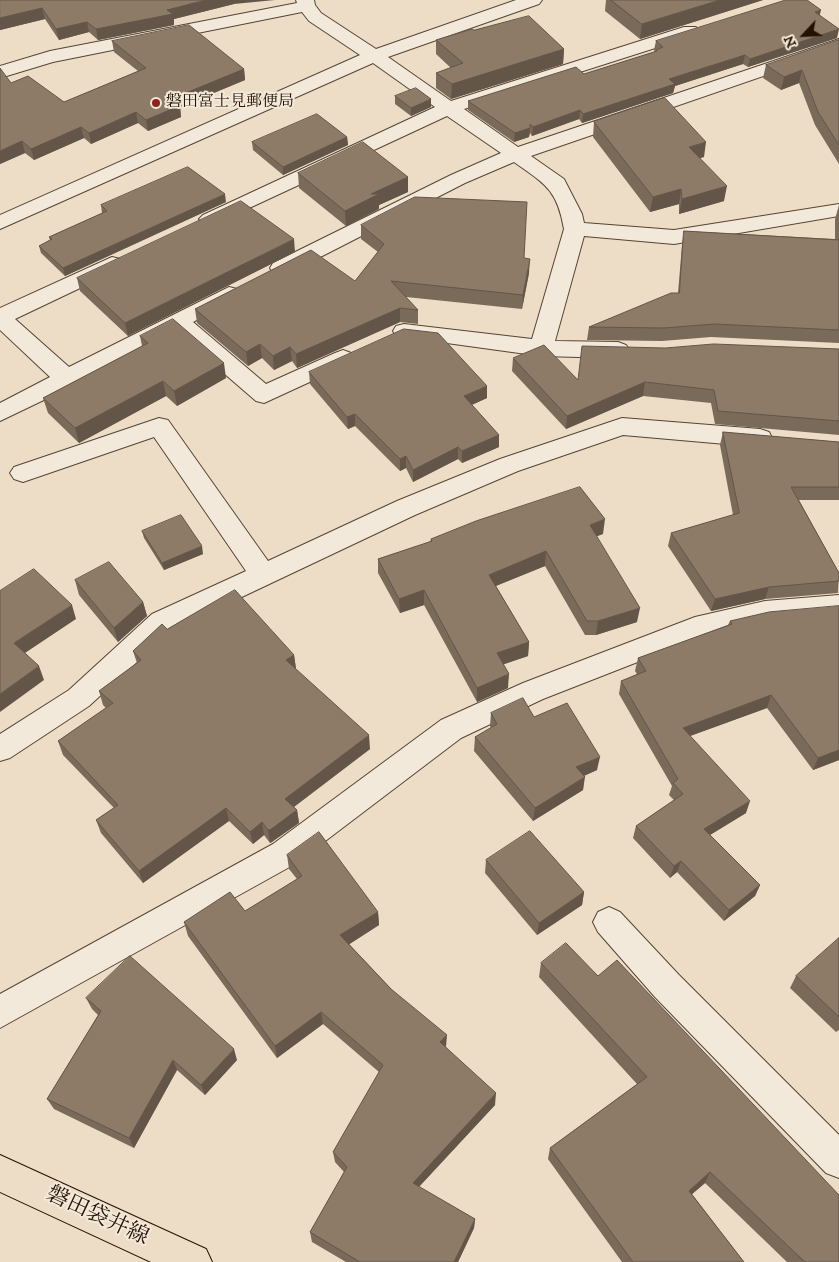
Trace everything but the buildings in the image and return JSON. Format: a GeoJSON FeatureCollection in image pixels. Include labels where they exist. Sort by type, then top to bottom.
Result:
{"type":"FeatureCollection","features":[{"type":"Feature","properties":{"kind":"main road","name":"磐田袋井線"},"geometry":{"type":"LineString","coordinates":[[0,1173],[194,1262]]}},
{"type":"Feature","properties":{"kind":"street"},"geometry":{"type":"LineString","coordinates":[[0,223],[374,56],[533,0]]}},
{"type":"Feature","properties":{"kind":"street"},"geometry":{"type":"LineString","coordinates":[[0,72],[50,57],[306,3],[315,17],[557,183],[572,214],[575,230],[541,348]]}},
{"type":"Feature","properties":{"kind":"street"},"geometry":{"type":"LineString","coordinates":[[197,225],[448,108],[712,24]]}},
{"type":"Feature","properties":{"kind":"street"},"geometry":{"type":"LineString","coordinates":[[0,413],[458,179],[517,154],[839,44]]}},
{"type":"Feature","properties":{"kind":"street"},"geometry":{"type":"LineString","coordinates":[[575,230],[674,237],[839,210]]}},
{"type":"Feature","properties":{"kind":"street"},"geometry":{"type":"LineString","coordinates":[[67,379],[0,317],[126,258]]}},
{"type":"Feature","properties":{"kind":"street"},"geometry":{"type":"LineString","coordinates":[[177,321],[264,395],[358,351]]}},
{"type":"Feature","properties":{"kind":"street"},"geometry":{"type":"LineString","coordinates":[[384,339],[402,331],[541,348],[643,350]]}},
{"type":"Feature","properties":{"kind":"street"},"geometry":{"type":"LineString","coordinates":[[23,473],[159,426],[263,575]]}},
{"type":"Feature","properties":{"kind":"street"},"geometry":{"type":"LineString","coordinates":[[0,749],[79,698],[162,622],[406,508],[509,465],[622,426],[780,440]]}},
{"type":"Feature","properties":{"kind":"street"},"geometry":{"type":"LineString","coordinates":[[0,1012],[284,854],[451,729],[533,691],[695,628],[765,612],[839,606]]}},
{"type":"Feature","properties":{"kind":"street"},"geometry":{"type":"LineString","coordinates":[[609,922],[667,986],[839,1160]]}},
{"type":"Feature","properties":{"kind":"place","name":"磐田富士見郵便局"},"geometry":{"type":"Point","coordinates":[156,103]}}]}
